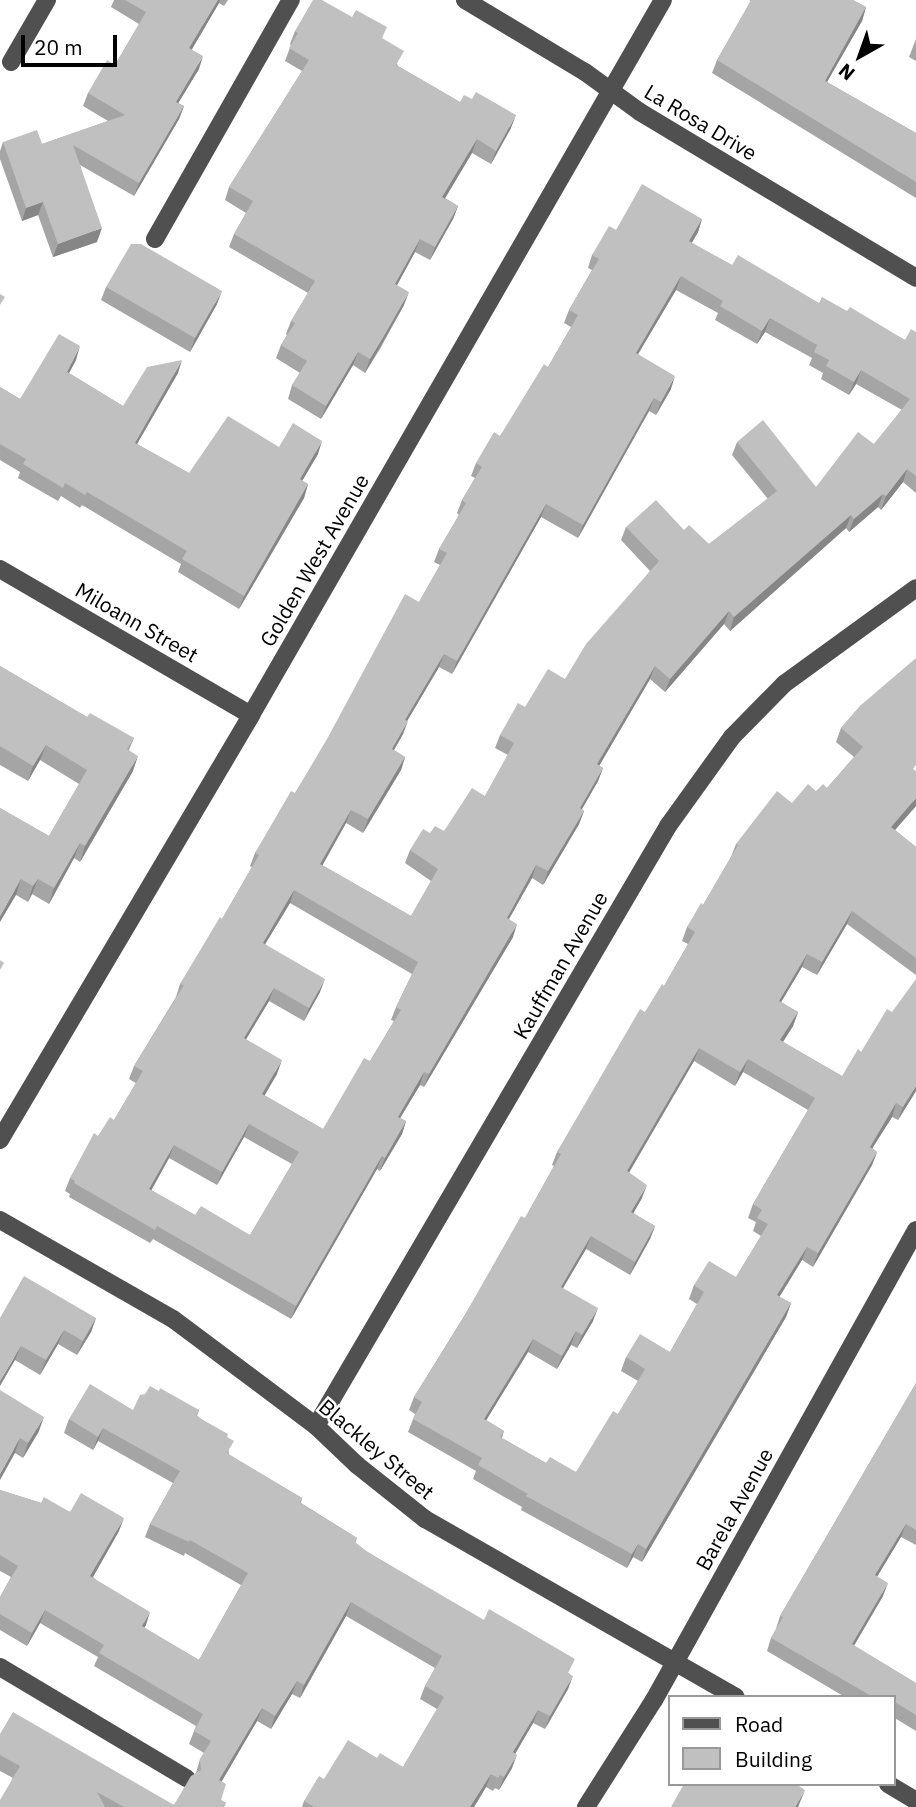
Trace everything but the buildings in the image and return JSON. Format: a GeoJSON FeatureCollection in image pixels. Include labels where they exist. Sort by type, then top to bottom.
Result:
{"type":"FeatureCollection","features":[{"type":"Feature","properties":{"kind":"street"},"geometry":{"type":"LineString","coordinates":[[11,62],[47,0]]}},
{"type":"Feature","properties":{"kind":"street"},"geometry":{"type":"LineString","coordinates":[[155,239],[291,0]]}},
{"type":"Feature","properties":{"kind":"street","name":"La Rosa Drive"},"geometry":{"type":"LineString","coordinates":[[465,0],[585,72],[610,92],[916,278]]}},
{"type":"Feature","properties":{"kind":"street","name":"Golden West Avenue"},"geometry":{"type":"LineString","coordinates":[[0,1140],[251,715],[663,0]]}},
{"type":"Feature","properties":{"kind":"street","name":"Miloann Street"},"geometry":{"type":"LineString","coordinates":[[0,569],[251,715]]}},
{"type":"Feature","properties":{"kind":"street","name":"Kauffman Avenue"},"geometry":{"type":"LineString","coordinates":[[316,1426],[668,826],[724,748],[785,684],[916,588]]}},
{"type":"Feature","properties":{"kind":"street","name":"Blackley Street"},"geometry":{"type":"LineString","coordinates":[[0,1220],[173,1319],[316,1426],[357,1465],[425,1519],[733,1695]]}},
{"type":"Feature","properties":{"kind":"street","name":"Barela Avenue"},"geometry":{"type":"LineString","coordinates":[[586,1807],[676,1662],[916,1230]]}},
{"type":"Feature","properties":{"kind":"street"},"geometry":{"type":"LineString","coordinates":[[0,1667],[186,1778]]}},
{"type":"Feature","properties":{"kind":"street"},"geometry":{"type":"LineString","coordinates":[[891,1786],[916,1801]]}}]}
